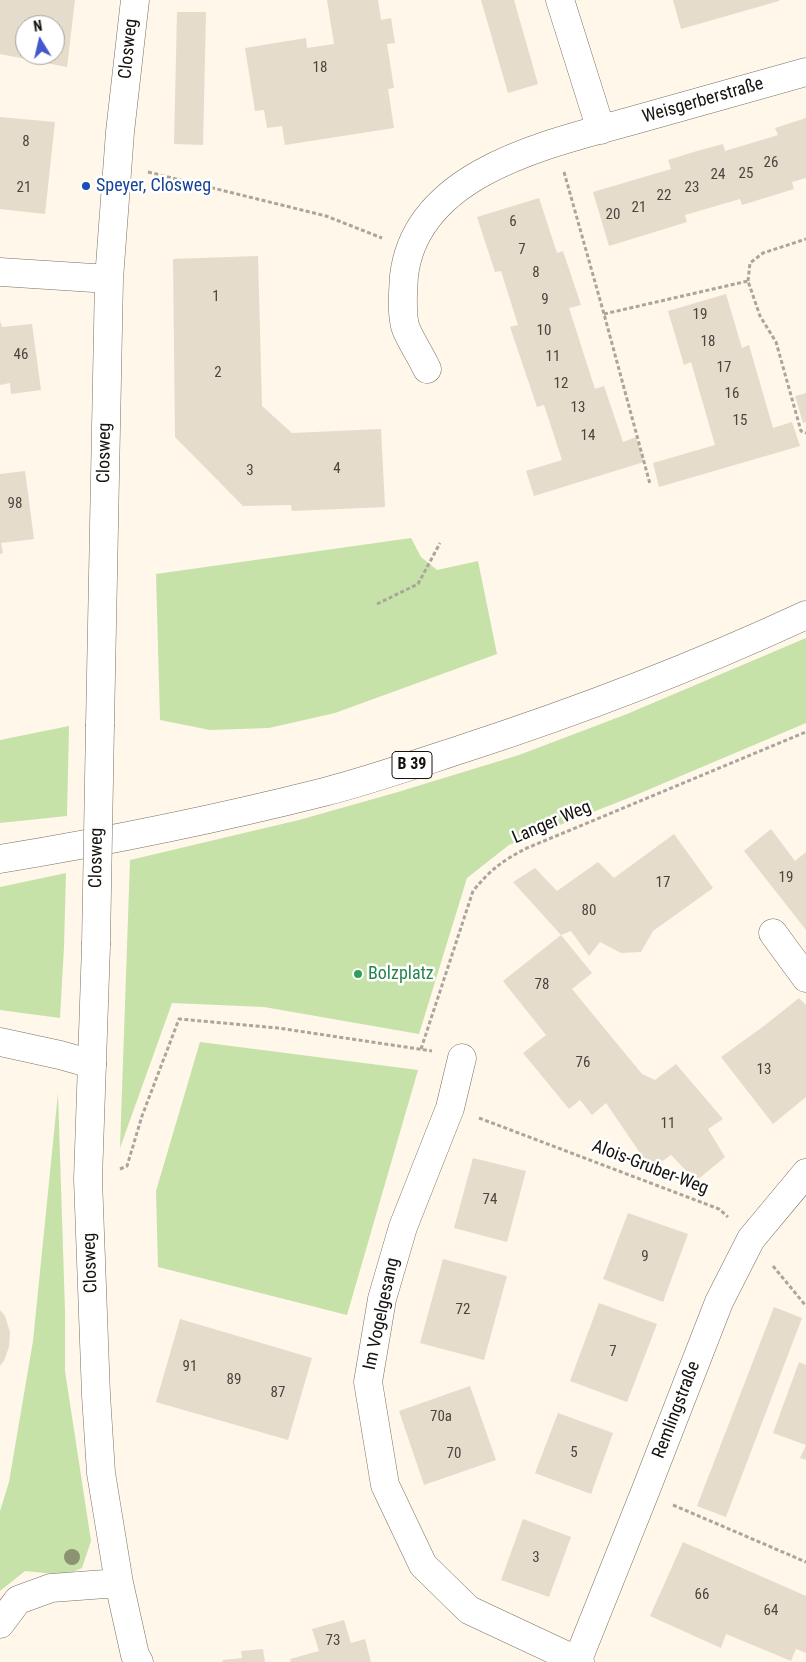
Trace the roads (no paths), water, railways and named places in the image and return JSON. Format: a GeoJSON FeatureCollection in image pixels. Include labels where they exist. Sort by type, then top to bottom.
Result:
{"type":"FeatureCollection","features":[{"type":"Feature","properties":{"kind":"street","name":"Closweg"},"geometry":{"type":"LineString","coordinates":[[134,0],[120,132],[109,279],[96,946],[88,1179],[96,1395],[101,1473],[119,1583],[135,1655],[139,1662]]}},
{"type":"Feature","properties":{"kind":"street"},"geometry":{"type":"LineString","coordinates":[[560,0],[601,130]]}},
{"type":"Feature","properties":{"kind":"street","name":"Weisgerberstraße"},"geometry":{"type":"LineString","coordinates":[[427,370],[406,328],[403,304],[405,266],[414,240],[433,212],[462,186],[500,163],[555,142],[806,72]]}},
{"type":"Feature","properties":{"kind":"street"},"geometry":{"type":"LineString","coordinates":[[0,272],[109,279]]}},
{"type":"Feature","properties":{"kind":"street","name":"B 39"},"geometry":{"type":"LineString","coordinates":[[0,859],[72,847],[249,810],[326,791],[404,768],[541,724],[665,676],[806,615]]}},
{"type":"Feature","properties":{"kind":"street"},"geometry":{"type":"LineString","coordinates":[[773,933],[806,978]]}},
{"type":"Feature","properties":{"kind":"street"},"geometry":{"type":"LineString","coordinates":[[0,1042],[92,1064]]}},
{"type":"Feature","properties":{"kind":"street","name":"Im Vogelgesang"},"geometry":{"type":"LineString","coordinates":[[462,1058],[450,1108],[403,1227],[382,1300],[377,1327],[368,1382],[385,1485],[423,1565],[469,1610],[578,1662]]}},
{"type":"Feature","properties":{"kind":"street","name":"Remlingstraße"},"geometry":{"type":"LineString","coordinates":[[578,1662],[719,1302],[750,1239],[806,1173]]}},
{"type":"Feature","properties":{"kind":"street"},"geometry":{"type":"LineString","coordinates":[[0,1624],[18,1600],[51,1588],[119,1583]]}},
{"type":"Feature","properties":{"kind":"place","name":"Speyer, Closweg"},"geometry":{"type":"Point","coordinates":[86,186]}},
{"type":"Feature","properties":{"kind":"place","name":"Bolzplatz"},"geometry":{"type":"Point","coordinates":[358,974]}}]}
